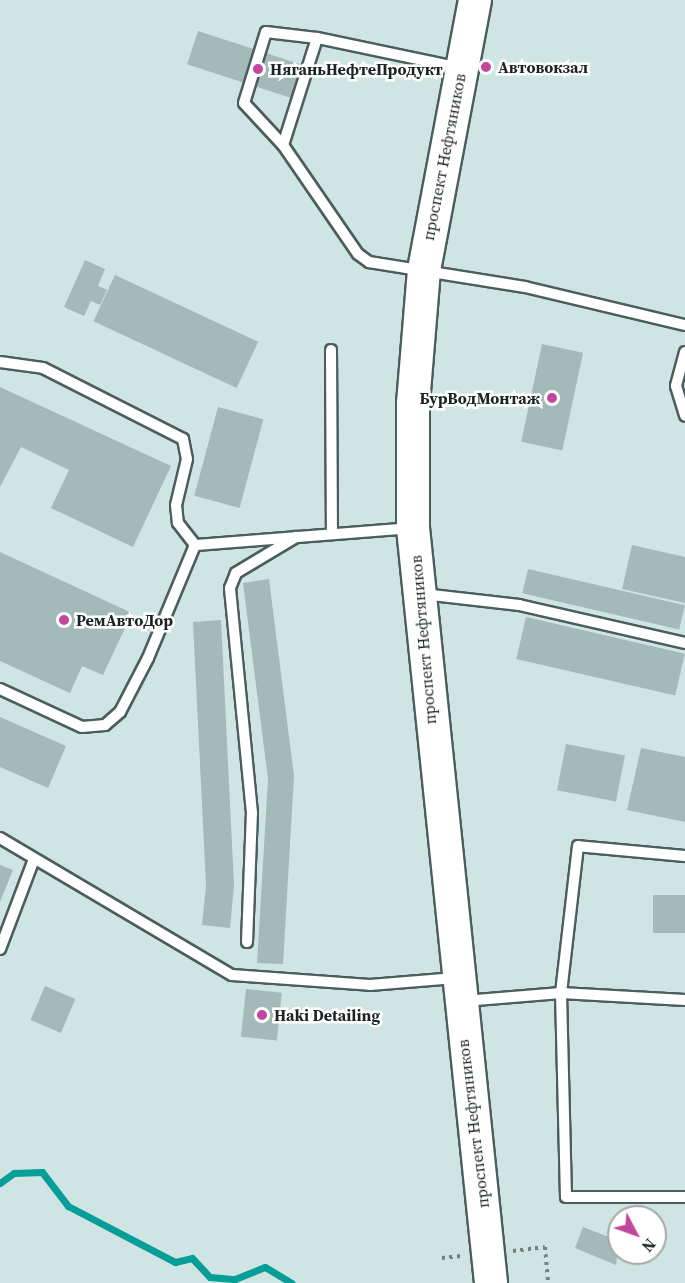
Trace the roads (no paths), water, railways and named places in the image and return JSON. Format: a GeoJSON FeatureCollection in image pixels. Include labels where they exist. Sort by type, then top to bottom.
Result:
{"type":"FeatureCollection","features":[{"type":"Feature","properties":{"kind":"main road","name":"проспект Нефтяников"},"geometry":{"type":"LineString","coordinates":[[475,0],[424,270],[413,403],[413,528],[457,990],[491,1283]]}},
{"type":"Feature","properties":{"kind":"lane"},"geometry":{"type":"LineString","coordinates":[[461,68],[317,38],[266,32],[244,103],[282,145],[358,254],[369,262],[424,270],[685,325]]}},
{"type":"Feature","properties":{"kind":"lane"},"geometry":{"type":"LineString","coordinates":[[282,145],[317,38]]}},
{"type":"Feature","properties":{"kind":"lane"},"geometry":{"type":"LineString","coordinates":[[331,350],[332,532]]}},
{"type":"Feature","properties":{"kind":"lane"},"geometry":{"type":"LineString","coordinates":[[685,352],[676,386],[685,416]]}},
{"type":"Feature","properties":{"kind":"lane"},"geometry":{"type":"LineString","coordinates":[[0,362],[43,368],[183,439],[187,459],[176,505],[178,523],[195,545]]}},
{"type":"Feature","properties":{"kind":"lane"},"geometry":{"type":"LineString","coordinates":[[195,545],[332,532],[413,528]]}},
{"type":"Feature","properties":{"kind":"lane"},"geometry":{"type":"LineString","coordinates":[[247,942],[252,813],[230,588],[236,573],[298,535]]}},
{"type":"Feature","properties":{"kind":"lane"},"geometry":{"type":"LineString","coordinates":[[0,689],[82,727],[105,725],[120,712],[148,658],[195,545]]}},
{"type":"Feature","properties":{"kind":"lane"},"geometry":{"type":"LineString","coordinates":[[418,593],[519,604],[685,643]]}},
{"type":"Feature","properties":{"kind":"lane"},"geometry":{"type":"LineString","coordinates":[[0,838],[232,975],[370,986],[685,1000]]}},
{"type":"Feature","properties":{"kind":"lane"},"geometry":{"type":"LineString","coordinates":[[685,856],[578,846],[561,993],[566,1197],[685,1197]]}},
{"type":"Feature","properties":{"kind":"lane"},"geometry":{"type":"LineString","coordinates":[[0,949],[34,859]]}},
{"type":"Feature","properties":{"kind":"waterway"},"geometry":{"type":"LineString","coordinates":[[0,1183],[14,1173],[42,1172],[68,1206],[175,1262],[192,1258],[210,1277],[235,1279],[265,1267],[292,1283]]}},
{"type":"Feature","properties":{"kind":"place","name":"Автовокзал"},"geometry":{"type":"Point","coordinates":[486,67]}},
{"type":"Feature","properties":{"kind":"place","name":"НяганьНефтеПродукт"},"geometry":{"type":"Point","coordinates":[258,69]}},
{"type":"Feature","properties":{"kind":"place","name":"БурВодМонтаж"},"geometry":{"type":"Point","coordinates":[552,398]}},
{"type":"Feature","properties":{"kind":"place","name":"РемАвтоДор"},"geometry":{"type":"Point","coordinates":[64,620]}},
{"type":"Feature","properties":{"kind":"place","name":"Haki Detailing"},"geometry":{"type":"Point","coordinates":[262,1015]}}]}
